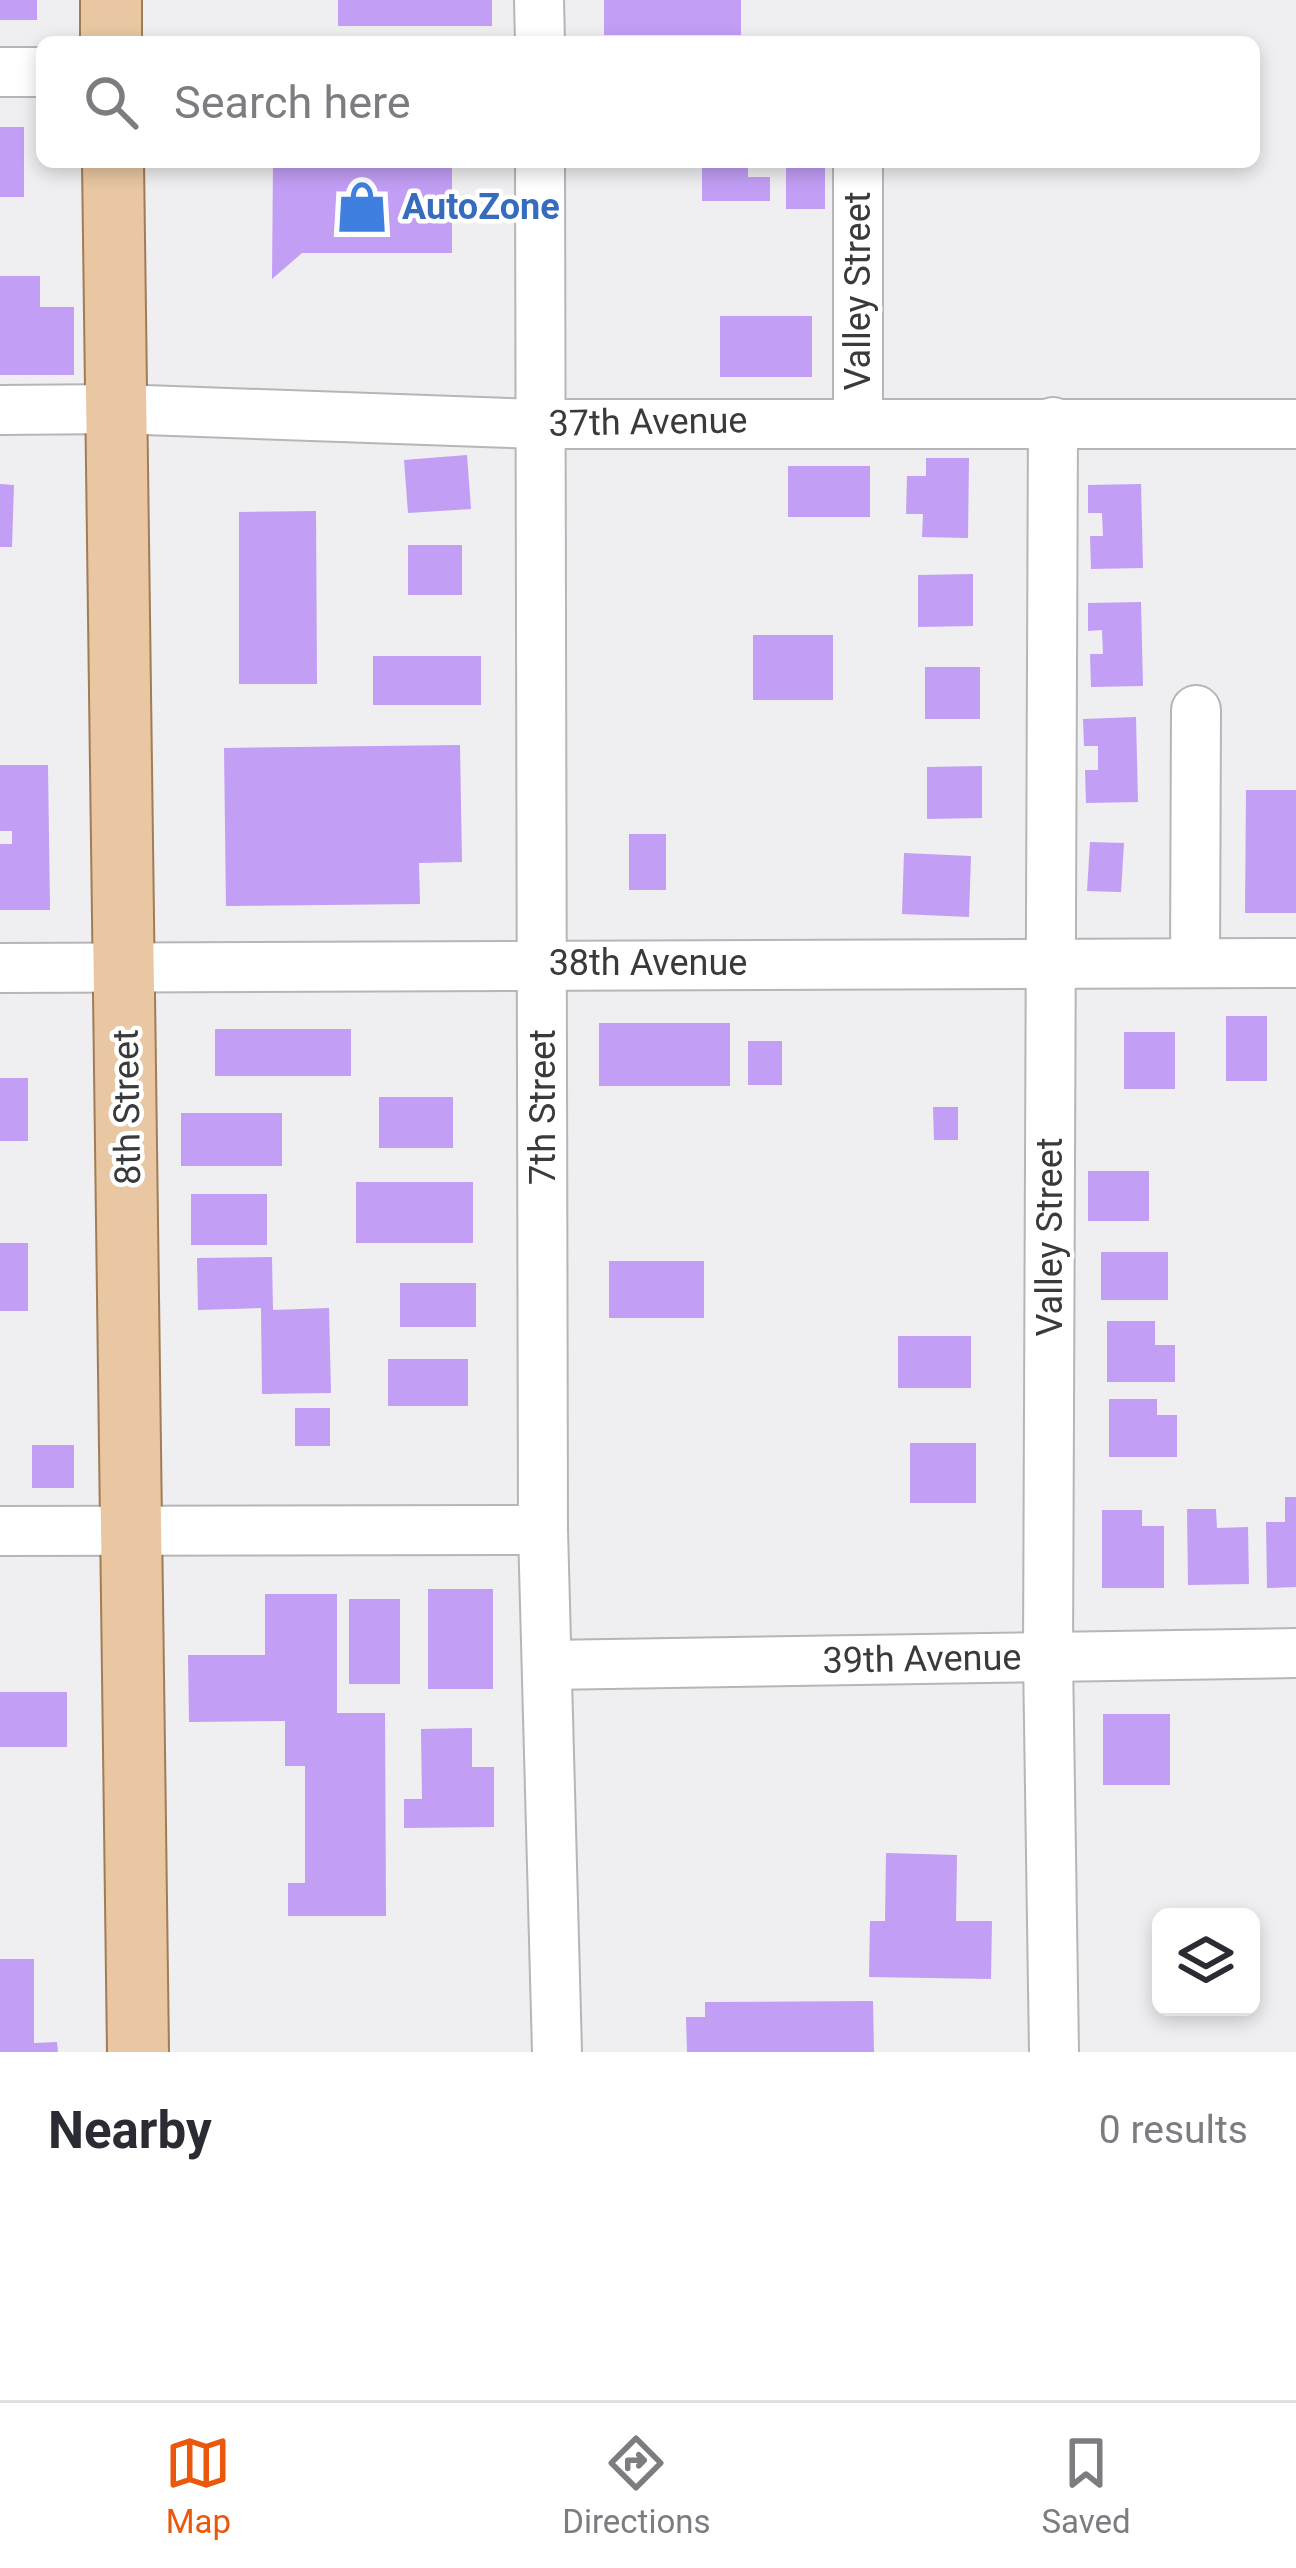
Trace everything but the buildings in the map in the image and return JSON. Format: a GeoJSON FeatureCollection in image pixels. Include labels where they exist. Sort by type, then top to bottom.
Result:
{"type":"FeatureCollection","features":[{"type":"Feature","properties":{"kind":"main road"},"geometry":{"type":"LineString","coordinates":[[111,0],[112,36]]}},
{"type":"Feature","properties":{"kind":"main road","name":"8th Street"},"geometry":{"type":"LineString","coordinates":[[113,168],[138,2052]]}},
{"type":"Feature","properties":{"kind":"street"},"geometry":{"type":"LineString","coordinates":[[539,0],[540,36]]}},
{"type":"Feature","properties":{"kind":"street"},"geometry":{"type":"LineString","coordinates":[[0,73],[36,73]]}},
{"type":"Feature","properties":{"kind":"street","name":"7th Street"},"geometry":{"type":"LineString","coordinates":[[540,168],[543,1530],[557,2052]]}},
{"type":"Feature","properties":{"kind":"street","name":"Valley Street"},"geometry":{"type":"LineString","coordinates":[[858,168],[858,420]]}},
{"type":"Feature","properties":{"kind":"street","name":"37th Avenue"},"geometry":{"type":"LineString","coordinates":[[0,410],[117,409],[538,424],[858,420],[1296,424]]}},
{"type":"Feature","properties":{"kind":"street","name":"Valley Street"},"geometry":{"type":"LineString","coordinates":[[1053,422],[1048,1657],[1054,2052]]}},
{"type":"Feature","properties":{"kind":"street"},"geometry":{"type":"LineString","coordinates":[[1195,963],[1196,710]]}},
{"type":"Feature","properties":{"kind":"street","name":"38th Avenue"},"geometry":{"type":"LineString","coordinates":[[0,968],[543,962],[1296,963]]}},
{"type":"Feature","properties":{"kind":"street"},"geometry":{"type":"LineString","coordinates":[[0,1532],[543,1530]]}},
{"type":"Feature","properties":{"kind":"street","name":"39th Avenue"},"geometry":{"type":"LineString","coordinates":[[548,1665],[1296,1653]]}},
{"type":"Feature","properties":{"kind":"place","name":"AutoZone"},"geometry":{"type":"Point","coordinates":[362,207]}}]}
